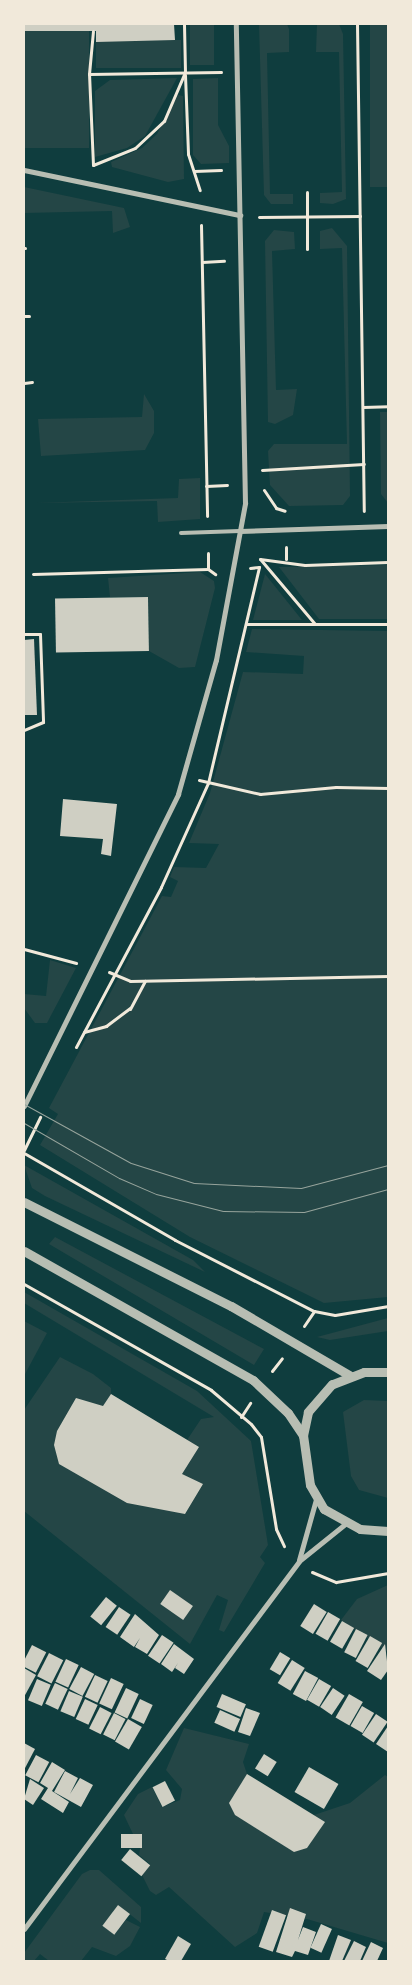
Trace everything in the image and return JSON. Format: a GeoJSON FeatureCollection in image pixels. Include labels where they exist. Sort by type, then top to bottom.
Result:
{"type":"FeatureCollection","features":[{"type":"Feature","properties":{"kind":"street"},"geometry":{"type":"LineString","coordinates":[[24,1106],[93,970],[186,775],[216,660],[240,531],[246,476],[236,24]]}},
{"type":"Feature","properties":{"kind":"street"},"geometry":{"type":"LineString","coordinates":[[24,170],[240,215]]}},
{"type":"Feature","properties":{"kind":"street"},"geometry":{"type":"LineString","coordinates":[[240,531],[388,526]]}},
{"type":"Feature","properties":{"kind":"street"},"geometry":{"type":"LineString","coordinates":[[24,1202],[206,1293],[349,1375]]}},
{"type":"Feature","properties":{"kind":"street"},"geometry":{"type":"LineString","coordinates":[[24,1251],[253,1380],[288,1413],[302,1435],[316,1499],[299,1561]]}},
{"type":"Feature","properties":{"kind":"street"},"geometry":{"type":"LineString","coordinates":[[302,1435],[316,1399],[349,1375],[388,1372]]}},
{"type":"Feature","properties":{"kind":"street"},"geometry":{"type":"LineString","coordinates":[[316,1499],[345,1524],[386,1532]]}},
{"type":"Feature","properties":{"kind":"street"},"geometry":{"type":"LineString","coordinates":[[24,1929],[299,1561],[345,1524]]}},
{"type":"Feature","properties":{"kind":"lane"},"geometry":{"type":"LineString","coordinates":[[181,533],[240,531]]}},
{"type":"Feature","properties":{"kind":"path"},"geometry":{"type":"LineString","coordinates":[[184,24],[188,154],[201,194]]}},
{"type":"Feature","properties":{"kind":"path"},"geometry":{"type":"LineString","coordinates":[[356,24],[364,526]]}},
{"type":"Feature","properties":{"kind":"path"},"geometry":{"type":"LineString","coordinates":[[92,165],[89,74],[93,31]]}},
{"type":"Feature","properties":{"kind":"path"},"geometry":{"type":"LineString","coordinates":[[84,164],[92,165],[135,148],[152,135],[164,122],[185,72]]}},
{"type":"Feature","properties":{"kind":"path"},"geometry":{"type":"LineString","coordinates":[[89,74],[218,72]]}},
{"type":"Feature","properties":{"kind":"path"},"geometry":{"type":"LineString","coordinates":[[194,172],[226,170]]}},
{"type":"Feature","properties":{"kind":"path"},"geometry":{"type":"LineString","coordinates":[[307,192],[307,249]]}},
{"type":"Feature","properties":{"kind":"path"},"geometry":{"type":"LineString","coordinates":[[258,208],[259,226]]}},
{"type":"Feature","properties":{"kind":"path"},"geometry":{"type":"LineString","coordinates":[[259,217],[360,216]]}},
{"type":"Feature","properties":{"kind":"path"},"geometry":{"type":"LineString","coordinates":[[201,222],[207,519]]}},
{"type":"Feature","properties":{"kind":"path"},"geometry":{"type":"LineString","coordinates":[[202,262],[231,261]]}},
{"type":"Feature","properties":{"kind":"path"},"geometry":{"type":"LineString","coordinates":[[24,316],[29,316]]}},
{"type":"Feature","properties":{"kind":"path"},"geometry":{"type":"LineString","coordinates":[[24,383],[32,382]]}},
{"type":"Feature","properties":{"kind":"path"},"geometry":{"type":"LineString","coordinates":[[362,407],[388,406]]}},
{"type":"Feature","properties":{"kind":"path"},"geometry":{"type":"LineString","coordinates":[[262,461],[262,476]]}},
{"type":"Feature","properties":{"kind":"path"},"geometry":{"type":"LineString","coordinates":[[262,470],[364,464]]}},
{"type":"Feature","properties":{"kind":"path"},"geometry":{"type":"LineString","coordinates":[[262,483],[276,508],[293,512]]}},
{"type":"Feature","properties":{"kind":"path"},"geometry":{"type":"LineString","coordinates":[[206,486],[235,485]]}},
{"type":"Feature","properties":{"kind":"path"},"geometry":{"type":"LineString","coordinates":[[355,509],[372,509]]}},
{"type":"Feature","properties":{"kind":"path"},"geometry":{"type":"LineString","coordinates":[[286,541],[286,559]]}},
{"type":"Feature","properties":{"kind":"path"},"geometry":{"type":"LineString","coordinates":[[208,553],[208,569]]}},
{"type":"Feature","properties":{"kind":"path"},"geometry":{"type":"LineString","coordinates":[[260,558],[286,559],[305,565],[388,562]]}},
{"type":"Feature","properties":{"kind":"path"},"geometry":{"type":"LineString","coordinates":[[260,558],[247,624],[388,624]]}},
{"type":"Feature","properties":{"kind":"path"},"geometry":{"type":"LineString","coordinates":[[260,558],[315,624]]}},
{"type":"Feature","properties":{"kind":"path"},"geometry":{"type":"LineString","coordinates":[[243,568],[259,567]]}},
{"type":"Feature","properties":{"kind":"path"},"geometry":{"type":"LineString","coordinates":[[33,574],[216,568]]}},
{"type":"Feature","properties":{"kind":"path"},"geometry":{"type":"LineString","coordinates":[[208,569],[220,578]]}},
{"type":"Feature","properties":{"kind":"path"},"geometry":{"type":"LineString","coordinates":[[24,634],[40,634],[43,722],[24,730]]}},
{"type":"Feature","properties":{"kind":"path"},"geometry":{"type":"LineString","coordinates":[[213,785],[260,794],[336,787],[388,788]]}},
{"type":"Feature","properties":{"kind":"path"},"geometry":{"type":"LineString","coordinates":[[24,949],[93,970]]}},
{"type":"Feature","properties":{"kind":"path"},"geometry":{"type":"LineString","coordinates":[[122,979],[145,981],[388,976]]}},
{"type":"Feature","properties":{"kind":"path"},"geometry":{"type":"LineString","coordinates":[[84,1032],[106,1026],[130,1008],[145,981]]}},
{"type":"Feature","properties":{"kind":"path"},"geometry":{"type":"LineString","coordinates":[[24,1153],[175,1240],[314,1311],[335,1315],[388,1306]]}},
{"type":"Feature","properties":{"kind":"path"},"geometry":{"type":"LineString","coordinates":[[24,1284],[211,1390],[225,1406]]}},
{"type":"Feature","properties":{"kind":"path"},"geometry":{"type":"LineString","coordinates":[[301,1331],[314,1311]]}},
{"type":"Feature","properties":{"kind":"path"},"geometry":{"type":"LineString","coordinates":[[269,1375],[281,1359]]}},
{"type":"Feature","properties":{"kind":"path"},"geometry":{"type":"LineString","coordinates":[[241,1417],[252,1400]]}},
{"type":"Feature","properties":{"kind":"shaded area"},"geometry":{"type":"Polygon","coordinates":[[[190,24],[214,24],[214,65],[190,65],[190,24]]]}},
{"type":"Feature","properties":{"kind":"shaded area"},"geometry":{"type":"Polygon","coordinates":[[[259,24],[287,24],[289,29],[289,52],[267,53],[270,194],[293,194],[293,204],[271,204],[264,195],[259,24]]]}},
{"type":"Feature","properties":{"kind":"shaded area"},"geometry":{"type":"Polygon","coordinates":[[[317,24],[339,24],[343,34],[346,199],[333,204],[320,203],[320,193],[342,192],[339,52],[316,52],[317,24]]]}},
{"type":"Feature","properties":{"kind":"shaded area"},"geometry":{"type":"Polygon","coordinates":[[[370,24],[388,24],[388,187],[370,187],[370,24]]]}},
{"type":"Feature","properties":{"kind":"shaded area"},"geometry":{"type":"Polygon","coordinates":[[[24,31],[89,31],[89,148],[24,148],[24,31]]]}},
{"type":"Feature","properties":{"kind":"shaded area"},"geometry":{"type":"Polygon","coordinates":[[[96,40],[181,40],[181,68],[96,68],[96,40]]]}},
{"type":"Feature","properties":{"kind":"shaded area"},"geometry":{"type":"Polygon","coordinates":[[[177,78],[145,136],[127,148],[95,157],[95,91],[110,80],[177,78]]]}},
{"type":"Feature","properties":{"kind":"shaded area"},"geometry":{"type":"Polygon","coordinates":[[[218,78],[218,125],[229,146],[229,163],[201,164],[193,155],[193,79],[218,78]]]}},
{"type":"Feature","properties":{"kind":"shaded area"},"geometry":{"type":"Polygon","coordinates":[[[178,95],[183,96],[184,179],[168,182],[112,167],[111,162],[142,148],[157,134],[178,95]]]}},
{"type":"Feature","properties":{"kind":"shaded area"},"geometry":{"type":"Polygon","coordinates":[[[24,187],[124,208],[130,227],[113,233],[112,211],[24,213],[24,187]]]}},
{"type":"Feature","properties":{"kind":"shaded area"},"geometry":{"type":"Polygon","coordinates":[[[332,228],[347,246],[350,496],[343,505],[289,506],[270,485],[268,451],[274,444],[347,444],[342,248],[320,249],[320,231],[332,228]]]}},
{"type":"Feature","properties":{"kind":"shaded area"},"geometry":{"type":"Polygon","coordinates":[[[274,230],[294,232],[295,249],[272,251],[276,390],[297,389],[293,415],[275,424],[268,422],[265,241],[274,230]]]}},
{"type":"Feature","properties":{"kind":"shaded area"},"geometry":{"type":"Polygon","coordinates":[[[144,394],[154,411],[154,433],[145,450],[41,456],[38,419],[142,417],[144,394]]]}},
{"type":"Feature","properties":{"kind":"shaded area"},"geometry":{"type":"Polygon","coordinates":[[[380,412],[388,412],[388,503],[381,494],[380,412]]]}},
{"type":"Feature","properties":{"kind":"shaded area"},"geometry":{"type":"Polygon","coordinates":[[[200,478],[200,519],[158,522],[157,501],[35,503],[178,498],[179,479],[200,478]]]}},
{"type":"Feature","properties":{"kind":"shaded area"},"geometry":{"type":"Polygon","coordinates":[[[388,565],[388,619],[319,619],[279,567],[388,565]]]}},
{"type":"Feature","properties":{"kind":"shaded area"},"geometry":{"type":"Polygon","coordinates":[[[200,572],[214,581],[215,588],[195,667],[179,668],[149,651],[148,597],[110,597],[108,578],[200,572]]]}},
{"type":"Feature","properties":{"kind":"shaded area"},"geometry":{"type":"Polygon","coordinates":[[[265,574],[302,620],[253,620],[265,574]]]}},
{"type":"Feature","properties":{"kind":"shaded area"},"geometry":{"type":"Polygon","coordinates":[[[252,629],[388,631],[388,1297],[324,1303],[190,1237],[40,1145],[58,1114],[49,1108],[162,896],[171,897],[178,881],[170,877],[174,867],[206,868],[219,844],[189,843],[210,793],[243,672],[303,674],[304,656],[246,652],[252,629]]]}},
{"type":"Feature","properties":{"kind":"shaded area"},"geometry":{"type":"Polygon","coordinates":[[[50,960],[76,968],[47,1023],[35,1023],[24,1008],[24,994],[46,996],[50,960]]]}},
{"type":"Feature","properties":{"kind":"shaded area"},"geometry":{"type":"Polygon","coordinates":[[[24,1165],[193,1260],[205,1272],[45,1196],[32,1188],[24,1165]]]}},
{"type":"Feature","properties":{"kind":"shaded area"},"geometry":{"type":"Polygon","coordinates":[[[55,1237],[264,1349],[254,1365],[49,1244],[55,1237]]]}},
{"type":"Feature","properties":{"kind":"shaded area"},"geometry":{"type":"Polygon","coordinates":[[[24,1292],[197,1391],[251,1441],[268,1545],[260,1557],[265,1563],[224,1632],[219,1630],[228,1600],[217,1595],[190,1644],[24,1511],[24,1410],[60,1357],[93,1374],[111,1388],[111,1394],[187,1440],[201,1419],[214,1417],[24,1303],[24,1292]]]}},
{"type":"Feature","properties":{"kind":"shaded area"},"geometry":{"type":"Polygon","coordinates":[[[388,1318],[388,1331],[330,1340],[317,1337],[388,1318]]]}},
{"type":"Feature","properties":{"kind":"shaded area"},"geometry":{"type":"Polygon","coordinates":[[[24,1321],[47,1333],[24,1376],[24,1321]]]}},
{"type":"Feature","properties":{"kind":"shaded area"},"geometry":{"type":"Polygon","coordinates":[[[364,1400],[388,1401],[388,1498],[359,1490],[351,1476],[343,1412],[364,1400]]]}},
{"type":"Feature","properties":{"kind":"shaded area"},"geometry":{"type":"Polygon","coordinates":[[[388,1585],[388,1652],[341,1620],[357,1599],[388,1585]]]}},
{"type":"Feature","properties":{"kind":"shaded area"},"geometry":{"type":"Polygon","coordinates":[[[184,1728],[249,1744],[243,1762],[247,1774],[314,1815],[350,1803],[385,1775],[388,1777],[388,1943],[307,1919],[264,1912],[257,1933],[235,1947],[169,1887],[156,1895],[150,1891],[142,1875],[150,1864],[139,1855],[142,1834],[133,1834],[124,1815],[138,1794],[152,1787],[162,1807],[180,1800],[182,1789],[166,1770],[184,1728]]]}},
{"type":"Feature","properties":{"kind":"shaded area"},"geometry":{"type":"Polygon","coordinates":[[[90,1870],[99,1870],[141,1907],[141,1923],[118,1905],[103,1925],[115,1934],[126,1920],[140,1927],[130,1946],[116,1956],[92,1947],[81,1961],[49,1961],[40,1954],[34,1961],[24,1961],[24,1953],[82,1874],[90,1870]]]}},
{"type":"Feature","properties":{"kind":"building"},"geometry":{"type":"Polygon","coordinates":[[[24,24],[174,24],[175,40],[96,42],[96,31],[24,31],[24,24]]]}},
{"type":"Feature","properties":{"kind":"building"},"geometry":{"type":"Polygon","coordinates":[[[148,597],[149,651],[56,653],[55,599],[148,597]]]}},
{"type":"Feature","properties":{"kind":"building"},"geometry":{"type":"Polygon","coordinates":[[[34,639],[37,715],[24,715],[24,640],[34,639]]]}},
{"type":"Feature","properties":{"kind":"building"},"geometry":{"type":"Polygon","coordinates":[[[63,799],[117,804],[111,856],[101,854],[103,839],[60,836],[63,799]]]}},
{"type":"Feature","properties":{"kind":"building"},"geometry":{"type":"Polygon","coordinates":[[[111,1394],[199,1447],[182,1474],[203,1484],[185,1514],[127,1503],[59,1464],[54,1445],[57,1431],[76,1398],[103,1406],[111,1394]]]}},
{"type":"Feature","properties":{"kind":"building"},"geometry":{"type":"Polygon","coordinates":[[[170,1590],[193,1606],[183,1620],[160,1604],[170,1590]]]}},
{"type":"Feature","properties":{"kind":"building"},"geometry":{"type":"Polygon","coordinates":[[[106,1597],[117,1606],[101,1625],[90,1616],[106,1597]]]}},
{"type":"Feature","properties":{"kind":"building"},"geometry":{"type":"Polygon","coordinates":[[[314,1604],[327,1612],[313,1634],[300,1626],[314,1604]]]}},
{"type":"Feature","properties":{"kind":"building"},"geometry":{"type":"Polygon","coordinates":[[[119,1607],[131,1615],[117,1635],[106,1627],[119,1607]]]}},
{"type":"Feature","properties":{"kind":"building"},"geometry":{"type":"Polygon","coordinates":[[[328,1612],[340,1619],[328,1641],[316,1634],[328,1612]]]}},
{"type":"Feature","properties":{"kind":"building"},"geometry":{"type":"Polygon","coordinates":[[[135,1614],[159,1635],[147,1654],[135,1647],[140,1638],[134,1647],[120,1637],[135,1614]]]}},
{"type":"Feature","properties":{"kind":"building"},"geometry":{"type":"Polygon","coordinates":[[[342,1621],[354,1628],[342,1649],[330,1642],[342,1621]]]}},
{"type":"Feature","properties":{"kind":"building"},"geometry":{"type":"Polygon","coordinates":[[[356,1629],[368,1635],[356,1658],[344,1652],[356,1629]]]}},
{"type":"Feature","properties":{"kind":"building"},"geometry":{"type":"Polygon","coordinates":[[[162,1635],[174,1643],[160,1664],[148,1656],[162,1635]]]}},
{"type":"Feature","properties":{"kind":"building"},"geometry":{"type":"Polygon","coordinates":[[[370,1636],[382,1643],[368,1668],[356,1661],[370,1636]]]}},
{"type":"Feature","properties":{"kind":"building"},"geometry":{"type":"Polygon","coordinates":[[[174,1644],[194,1659],[184,1674],[175,1668],[178,1663],[172,1672],[161,1664],[174,1644]]]}},
{"type":"Feature","properties":{"kind":"building"},"geometry":{"type":"Polygon","coordinates":[[[385,1644],[388,1670],[381,1680],[367,1671],[385,1644]]]}},
{"type":"Feature","properties":{"kind":"building"},"geometry":{"type":"Polygon","coordinates":[[[32,1645],[46,1652],[36,1673],[24,1667],[24,1661],[32,1645]]]}},
{"type":"Feature","properties":{"kind":"building"},"geometry":{"type":"Polygon","coordinates":[[[280,1652],[290,1658],[280,1675],[270,1669],[280,1652]]]}},
{"type":"Feature","properties":{"kind":"building"},"geometry":{"type":"Polygon","coordinates":[[[49,1653],[63,1660],[51,1683],[37,1676],[49,1653]]]}},
{"type":"Feature","properties":{"kind":"building"},"geometry":{"type":"Polygon","coordinates":[[[66,1659],[79,1665],[68,1688],[55,1682],[66,1659]]]}},
{"type":"Feature","properties":{"kind":"building"},"geometry":{"type":"Polygon","coordinates":[[[292,1660],[305,1668],[290,1691],[278,1683],[292,1660]]]}},
{"type":"Feature","properties":{"kind":"building"},"geometry":{"type":"Polygon","coordinates":[[[81,1667],[94,1674],[83,1696],[69,1689],[81,1667]]]}},
{"type":"Feature","properties":{"kind":"building"},"geometry":{"type":"Polygon","coordinates":[[[24,1668],[36,1675],[24,1697],[24,1668]]]}},
{"type":"Feature","properties":{"kind":"building"},"geometry":{"type":"Polygon","coordinates":[[[305,1671],[318,1678],[306,1701],[293,1694],[305,1671]]]}},
{"type":"Feature","properties":{"kind":"building"},"geometry":{"type":"Polygon","coordinates":[[[95,1675],[108,1681],[98,1703],[85,1697],[95,1675]]]}},
{"type":"Feature","properties":{"kind":"building"},"geometry":{"type":"Polygon","coordinates":[[[111,1678],[124,1684],[112,1709],[99,1703],[111,1678]]]}},
{"type":"Feature","properties":{"kind":"building"},"geometry":{"type":"Polygon","coordinates":[[[37,1679],[51,1685],[42,1706],[28,1700],[37,1679]]]}},
{"type":"Feature","properties":{"kind":"building"},"geometry":{"type":"Polygon","coordinates":[[[319,1679],[331,1686],[319,1707],[307,1700],[319,1679]]]}},
{"type":"Feature","properties":{"kind":"building"},"geometry":{"type":"Polygon","coordinates":[[[55,1683],[68,1689],[58,1710],[45,1704],[55,1683]]]}},
{"type":"Feature","properties":{"kind":"building"},"geometry":{"type":"Polygon","coordinates":[[[126,1688],[139,1694],[127,1718],[115,1712],[126,1688]]]}},
{"type":"Feature","properties":{"kind":"building"},"geometry":{"type":"Polygon","coordinates":[[[333,1688],[345,1696],[332,1715],[320,1707],[333,1688]]]}},
{"type":"Feature","properties":{"kind":"building"},"geometry":{"type":"Polygon","coordinates":[[[69,1691],[83,1697],[74,1717],[60,1711],[69,1691]]]}},
{"type":"Feature","properties":{"kind":"building"},"geometry":{"type":"Polygon","coordinates":[[[222,1694],[246,1704],[240,1717],[217,1707],[222,1694]]]}},
{"type":"Feature","properties":{"kind":"building"},"geometry":{"type":"Polygon","coordinates":[[[349,1694],[363,1702],[349,1725],[336,1717],[349,1694]]]}},
{"type":"Feature","properties":{"kind":"building"},"geometry":{"type":"Polygon","coordinates":[[[85,1699],[98,1705],[88,1725],[76,1719],[85,1699]]]}},
{"type":"Feature","properties":{"kind":"building"},"geometry":{"type":"Polygon","coordinates":[[[140,1699],[153,1705],[144,1724],[131,1718],[140,1699]]]}},
{"type":"Feature","properties":{"kind":"building"},"geometry":{"type":"Polygon","coordinates":[[[362,1706],[374,1713],[363,1733],[350,1726],[362,1706]]]}},
{"type":"Feature","properties":{"kind":"building"},"geometry":{"type":"Polygon","coordinates":[[[100,1707],[112,1713],[101,1734],[89,1728],[100,1707]]]}},
{"type":"Feature","properties":{"kind":"building"},"geometry":{"type":"Polygon","coordinates":[[[246,1708],[260,1713],[250,1736],[238,1732],[246,1708]]]}},
{"type":"Feature","properties":{"kind":"building"},"geometry":{"type":"Polygon","coordinates":[[[220,1710],[240,1719],[234,1732],[214,1723],[220,1710]]]}},
{"type":"Feature","properties":{"kind":"building"},"geometry":{"type":"Polygon","coordinates":[[[114,1713],[126,1719],[115,1740],[103,1734],[114,1713]]]}},
{"type":"Feature","properties":{"kind":"building"},"geometry":{"type":"Polygon","coordinates":[[[376,1714],[388,1722],[374,1743],[362,1735],[376,1714]]]}},
{"type":"Feature","properties":{"kind":"building"},"geometry":{"type":"Polygon","coordinates":[[[128,1719],[142,1727],[129,1750],[115,1742],[128,1719]]]}},
{"type":"Feature","properties":{"kind":"building"},"geometry":{"type":"Polygon","coordinates":[[[388,1726],[388,1752],[376,1744],[388,1726]]]}},
{"type":"Feature","properties":{"kind":"building"},"geometry":{"type":"Polygon","coordinates":[[[24,1743],[35,1749],[24,1770],[24,1743]]]}},
{"type":"Feature","properties":{"kind":"building"},"geometry":{"type":"Polygon","coordinates":[[[264,1754],[277,1762],[268,1776],[255,1768],[264,1754]]]}},
{"type":"Feature","properties":{"kind":"building"},"geometry":{"type":"Polygon","coordinates":[[[36,1755],[49,1762],[38,1782],[25,1775],[36,1755]]]}},
{"type":"Feature","properties":{"kind":"building"},"geometry":{"type":"Polygon","coordinates":[[[52,1762],[65,1770],[52,1791],[69,1802],[63,1813],[41,1799],[48,1788],[40,1783],[52,1762]]]}},
{"type":"Feature","properties":{"kind":"building"},"geometry":{"type":"Polygon","coordinates":[[[309,1767],[338,1784],[324,1809],[294,1792],[309,1767]]]}},
{"type":"Feature","properties":{"kind":"building"},"geometry":{"type":"Polygon","coordinates":[[[65,1771],[78,1778],[70,1794],[80,1778],[93,1785],[81,1807],[54,1792],[65,1771]]]}},
{"type":"Feature","properties":{"kind":"building"},"geometry":{"type":"Polygon","coordinates":[[[247,1774],[325,1822],[307,1848],[294,1852],[235,1815],[229,1803],[247,1774]]]}},
{"type":"Feature","properties":{"kind":"building"},"geometry":{"type":"Polygon","coordinates":[[[30,1779],[44,1788],[33,1805],[24,1799],[30,1779]]]}},
{"type":"Feature","properties":{"kind":"building"},"geometry":{"type":"Polygon","coordinates":[[[165,1781],[175,1801],[163,1807],[153,1787],[165,1781]]]}},
{"type":"Feature","properties":{"kind":"building"},"geometry":{"type":"Polygon","coordinates":[[[121,1834],[142,1834],[142,1848],[121,1848],[121,1834]]]}},
{"type":"Feature","properties":{"kind":"building"},"geometry":{"type":"Polygon","coordinates":[[[130,1849],[150,1865],[141,1876],[121,1860],[130,1849]]]}},
{"type":"Feature","properties":{"kind":"building"},"geometry":{"type":"Polygon","coordinates":[[[118,1905],[130,1914],[114,1935],[102,1926],[118,1905]]]}},
{"type":"Feature","properties":{"kind":"building"},"geometry":{"type":"Polygon","coordinates":[[[290,1908],[306,1914],[298,1940],[303,1927],[316,1932],[308,1955],[295,1951],[292,1957],[276,1952],[290,1908]]]}},
{"type":"Feature","properties":{"kind":"building"},"geometry":{"type":"Polygon","coordinates":[[[272,1910],[286,1915],[273,1952],[259,1947],[272,1910]]]}},
{"type":"Feature","properties":{"kind":"building"},"geometry":{"type":"Polygon","coordinates":[[[321,1924],[332,1929],[321,1953],[310,1948],[321,1924]]]}},
{"type":"Feature","properties":{"kind":"building"},"geometry":{"type":"Polygon","coordinates":[[[338,1935],[351,1940],[342,1961],[329,1961],[338,1935]]]}},
{"type":"Feature","properties":{"kind":"building"},"geometry":{"type":"Polygon","coordinates":[[[178,1936],[191,1944],[181,1961],[169,1961],[165,1959],[178,1936]]]}},
{"type":"Feature","properties":{"kind":"building"},"geometry":{"type":"Polygon","coordinates":[[[354,1941],[366,1947],[360,1961],[344,1961],[354,1941]]]}},
{"type":"Feature","properties":{"kind":"building"},"geometry":{"type":"Polygon","coordinates":[[[371,1942],[383,1948],[377,1961],[362,1961],[371,1942]]]}},
{"type":"Feature","properties":{"kind":"tram line"},"geometry":{"type":"LineString","coordinates":[[24,1104],[131,1163],[194,1183],[301,1188],[388,1165]]}},
{"type":"Feature","properties":{"kind":"tram line"},"geometry":{"type":"LineString","coordinates":[[24,1123],[119,1178],[156,1194],[223,1211],[304,1212],[388,1189]]}}]}
